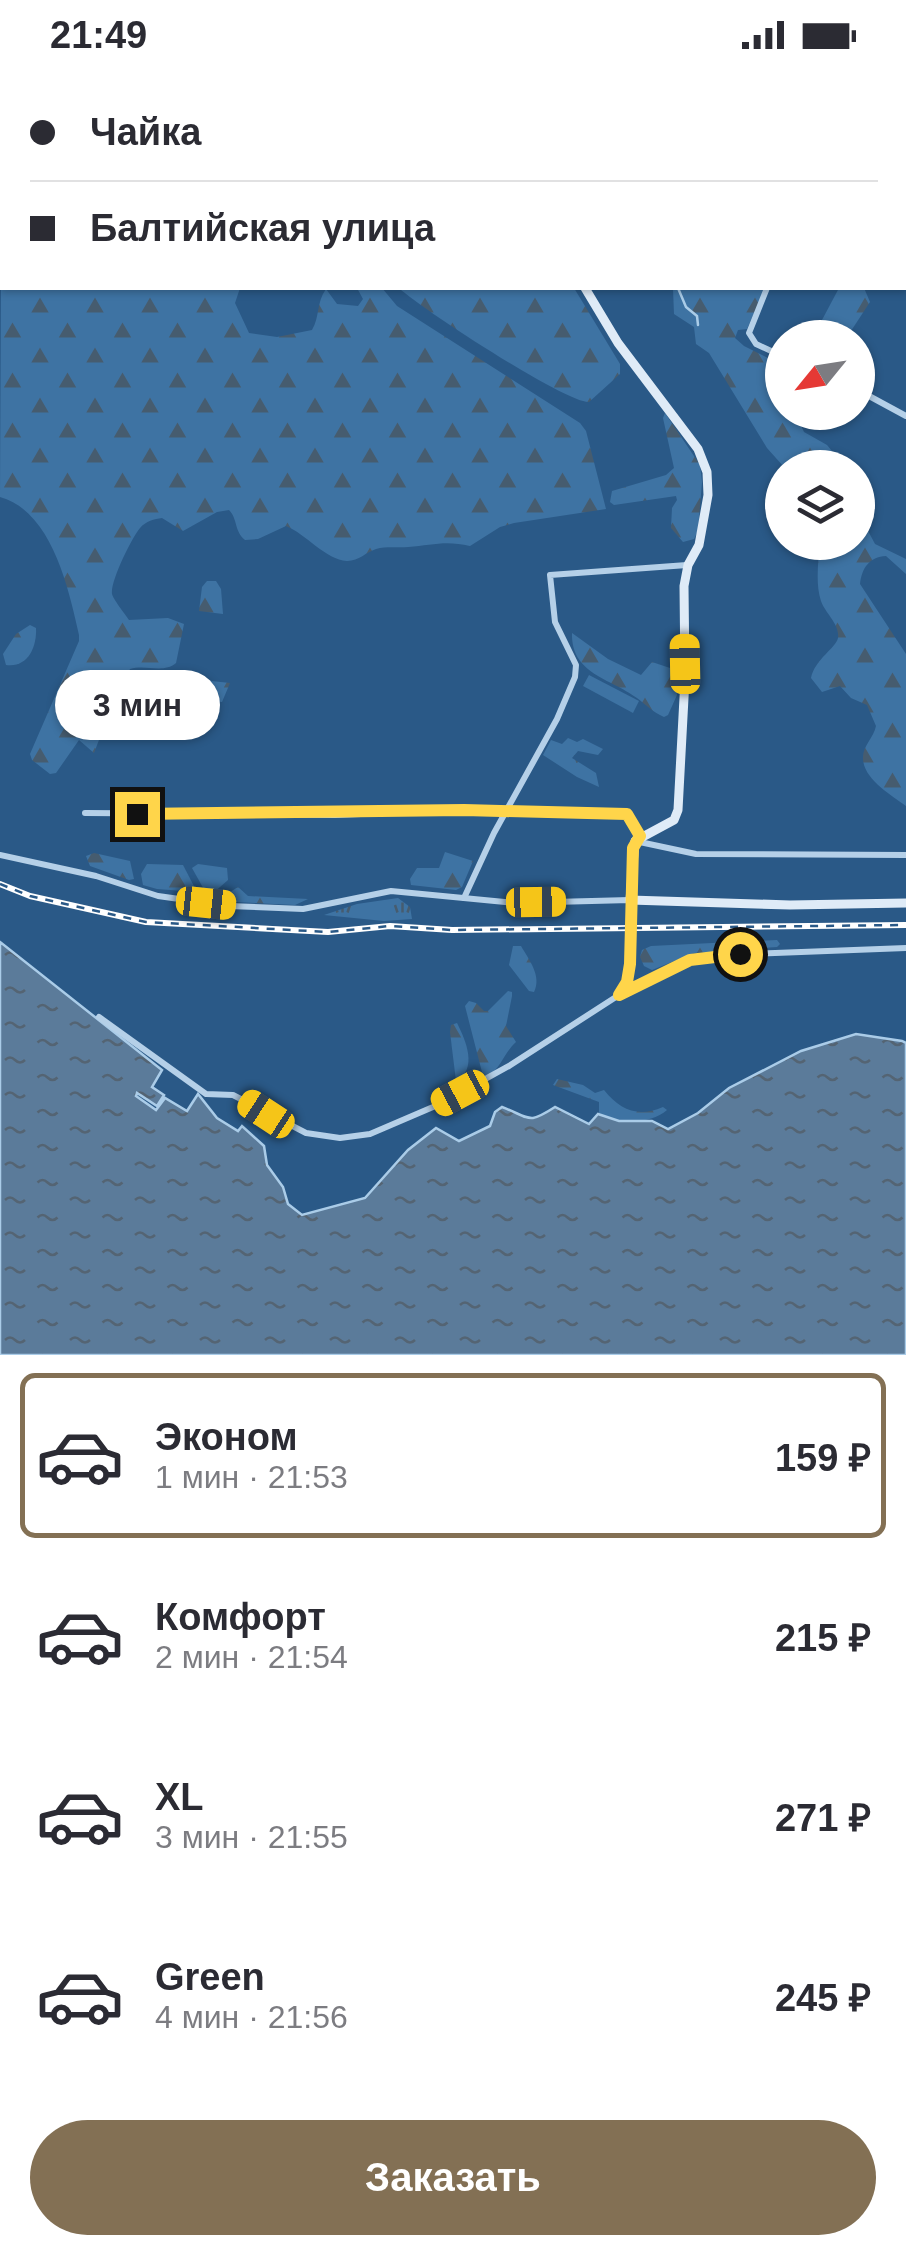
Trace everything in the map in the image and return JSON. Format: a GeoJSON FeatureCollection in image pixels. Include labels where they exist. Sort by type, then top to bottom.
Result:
{"type":"FeatureCollection","features":[{"type":"Feature","properties":{"kind":"main road"},"geometry":{"type":"LineString","coordinates":[[586,290],[625,354],[698,449],[705,463],[708,486],[699,545],[688,565],[684,607],[685,679],[678,810],[672,822],[638,838],[630,900],[790,905],[906,903]]}},
{"type":"Feature","properties":{"kind":"street"},"geometry":{"type":"LineString","coordinates":[[765,346],[752,339],[751,324],[766,290]]}},
{"type":"Feature","properties":{"kind":"street"},"geometry":{"type":"LineString","coordinates":[[875,399],[906,416]]}},
{"type":"Feature","properties":{"kind":"street"},"geometry":{"type":"LineString","coordinates":[[464,898],[575,677],[571,653],[555,622],[551,574],[688,565]]}},
{"type":"Feature","properties":{"kind":"street"},"geometry":{"type":"LineString","coordinates":[[85,812],[627,814],[638,838],[696,854],[906,855]]}},
{"type":"Feature","properties":{"kind":"street"},"geometry":{"type":"LineString","coordinates":[[0,856],[96,876],[158,896],[218,904],[303,909],[391,890],[515,903],[630,900],[630,964],[627,982],[619,995]]}},
{"type":"Feature","properties":{"kind":"street"},"geometry":{"type":"LineString","coordinates":[[99,1017],[206,1094],[234,1095],[306,1133],[340,1138],[370,1134],[440,1104],[619,995],[699,957],[906,948]]}},
{"type":"Feature","properties":{"kind":"green space"},"geometry":{"type":"Polygon","coordinates":[[[1,290],[239,290],[235,303],[249,333],[277,337],[312,330],[326,290],[337,304],[358,306],[363,299],[358,290],[384,290],[397,306],[580,423],[586,431],[606,509],[514,523],[470,546],[446,543],[384,548],[347,561],[331,556],[286,526],[258,539],[245,540],[229,510],[217,512],[183,531],[162,518],[147,522],[127,550],[112,594],[129,620],[168,618],[184,624],[176,663],[166,668],[130,669],[94,753],[79,740],[56,773],[50,774],[30,754],[79,635],[63,575],[45,535],[18,505],[0,497],[1,290]]]}},
{"type":"Feature","properties":{"kind":"green space"},"geometry":{"type":"Polygon","coordinates":[[[402,290],[575,290],[620,364],[620,374],[589,402],[575,398],[434,315],[402,290]]]}},
{"type":"Feature","properties":{"kind":"green space"},"geometry":{"type":"Polygon","coordinates":[[[673,290],[764,290],[747,329],[738,330],[735,338],[765,356],[765,430],[803,430],[831,450],[769,450],[709,353],[696,344],[694,327],[674,314],[673,290]]]}},
{"type":"Feature","properties":{"kind":"green space"},"geometry":{"type":"Polygon","coordinates":[[[838,290],[865,290],[870,302],[858,320],[822,320],[838,290]]]}},
{"type":"Feature","properties":{"kind":"green space"},"geometry":{"type":"Polygon","coordinates":[[[665,413],[700,465],[698,531],[694,539],[683,542],[671,528],[676,496],[614,505],[610,502],[612,491],[666,475],[674,468],[665,413]]]}},
{"type":"Feature","properties":{"kind":"green space"},"geometry":{"type":"Polygon","coordinates":[[[875,544],[906,559],[906,574],[886,556],[875,559],[875,544]]]}},
{"type":"Feature","properties":{"kind":"green space"},"geometry":{"type":"Polygon","coordinates":[[[819,560],[873,560],[865,568],[860,584],[906,654],[906,806],[878,785],[864,765],[863,753],[876,726],[867,705],[851,698],[840,686],[822,692],[811,678],[838,638],[837,628],[819,594],[819,560]]]}},
{"type":"Feature","properties":{"kind":"green space"},"geometry":{"type":"Polygon","coordinates":[[[207,581],[216,581],[221,589],[223,614],[199,611],[202,587],[207,581]]]}},
{"type":"Feature","properties":{"kind":"green space"},"geometry":{"type":"Polygon","coordinates":[[[30,625],[36,628],[36,635],[29,655],[20,663],[6,665],[3,654],[16,634],[30,625]]]}},
{"type":"Feature","properties":{"kind":"green space"},"geometry":{"type":"Polygon","coordinates":[[[572,633],[608,659],[641,675],[652,662],[673,669],[677,695],[668,715],[656,713],[585,666],[573,647],[572,633]]]}},
{"type":"Feature","properties":{"kind":"green space"},"geometry":{"type":"Polygon","coordinates":[[[589,675],[639,701],[633,713],[583,686],[589,675]]]}},
{"type":"Feature","properties":{"kind":"green space"},"geometry":{"type":"Polygon","coordinates":[[[176,682],[230,683],[222,702],[181,697],[173,688],[176,682]]]}},
{"type":"Feature","properties":{"kind":"green space"},"geometry":{"type":"Polygon","coordinates":[[[568,738],[577,742],[583,739],[603,749],[598,755],[578,751],[572,758],[596,773],[599,787],[543,755],[551,740],[562,744],[568,738]]]}},
{"type":"Feature","properties":{"kind":"green space"},"geometry":{"type":"Polygon","coordinates":[[[445,852],[473,861],[462,887],[456,890],[411,885],[417,868],[439,868],[445,852]]]}},
{"type":"Feature","properties":{"kind":"green space"},"geometry":{"type":"Polygon","coordinates":[[[94,853],[130,861],[134,879],[90,866],[86,856],[94,853]]]}},
{"type":"Feature","properties":{"kind":"green space"},"geometry":{"type":"Polygon","coordinates":[[[147,864],[183,865],[197,892],[143,885],[141,874],[147,864]]]}},
{"type":"Feature","properties":{"kind":"green space"},"geometry":{"type":"Polygon","coordinates":[[[198,864],[227,868],[228,880],[212,894],[206,893],[192,868],[198,864]]]}},
{"type":"Feature","properties":{"kind":"green space"},"geometry":{"type":"Polygon","coordinates":[[[238,887],[248,896],[308,899],[295,905],[216,901],[238,887]]]}},
{"type":"Feature","properties":{"kind":"green space"},"geometry":{"type":"Polygon","coordinates":[[[398,898],[410,907],[412,919],[384,921],[324,915],[357,904],[398,898]]]}},
{"type":"Feature","properties":{"kind":"green space"},"geometry":{"type":"Polygon","coordinates":[[[777,940],[777,947],[694,953],[652,970],[644,966],[640,957],[642,950],[651,946],[777,940]]]}},
{"type":"Feature","properties":{"kind":"green space"},"geometry":{"type":"Polygon","coordinates":[[[513,946],[521,946],[534,968],[534,992],[509,965],[513,946]]]}},
{"type":"Feature","properties":{"kind":"green space"},"geometry":{"type":"Polygon","coordinates":[[[508,991],[512,996],[506,1026],[516,1042],[487,1077],[482,1072],[465,1006],[469,1001],[488,1011],[508,991]]]}},
{"type":"Feature","properties":{"kind":"green space"},"geometry":{"type":"Polygon","coordinates":[[[457,1023],[468,1062],[463,1076],[456,1081],[450,1032],[451,1025],[457,1023]]]}},
{"type":"Feature","properties":{"kind":"green space"},"geometry":{"type":"Polygon","coordinates":[[[557,1079],[583,1085],[595,1093],[604,1090],[630,1110],[667,1110],[643,1120],[615,1119],[599,1113],[599,1102],[553,1085],[557,1079]]]}},
{"type":"Feature","properties":{"kind":"water"},"geometry":{"type":"Polygon","coordinates":[[[0,942],[162,1070],[152,1087],[164,1095],[157,1106],[137,1093],[136,1096],[156,1110],[165,1098],[187,1111],[198,1094],[217,1118],[238,1131],[242,1126],[264,1146],[267,1165],[283,1187],[288,1204],[302,1215],[365,1198],[408,1150],[436,1128],[459,1141],[490,1126],[495,1112],[502,1107],[529,1118],[555,1107],[589,1124],[598,1114],[619,1121],[652,1121],[668,1129],[698,1113],[729,1088],[801,1051],[856,1034],[902,1041],[906,1043],[906,1355],[0,1355],[0,942]]]}},
{"type":"Feature","properties":{"kind":"waterway"},"geometry":{"type":"LineString","coordinates":[[679,290],[686,307],[697,316],[698,325]]}},
{"type":"Feature","properties":{"kind":"railway"},"geometry":{"type":"LineString","coordinates":[[0,884],[30,896],[146,922],[328,932],[390,926],[452,930],[906,925]]}},
{"type":"Feature","properties":{"kind":"route"},"geometry":{"type":"LineString","coordinates":[[137,814],[464,810],[627,814],[640,836],[633,848],[629,973],[619,995],[690,960],[740,954]]}}]}
